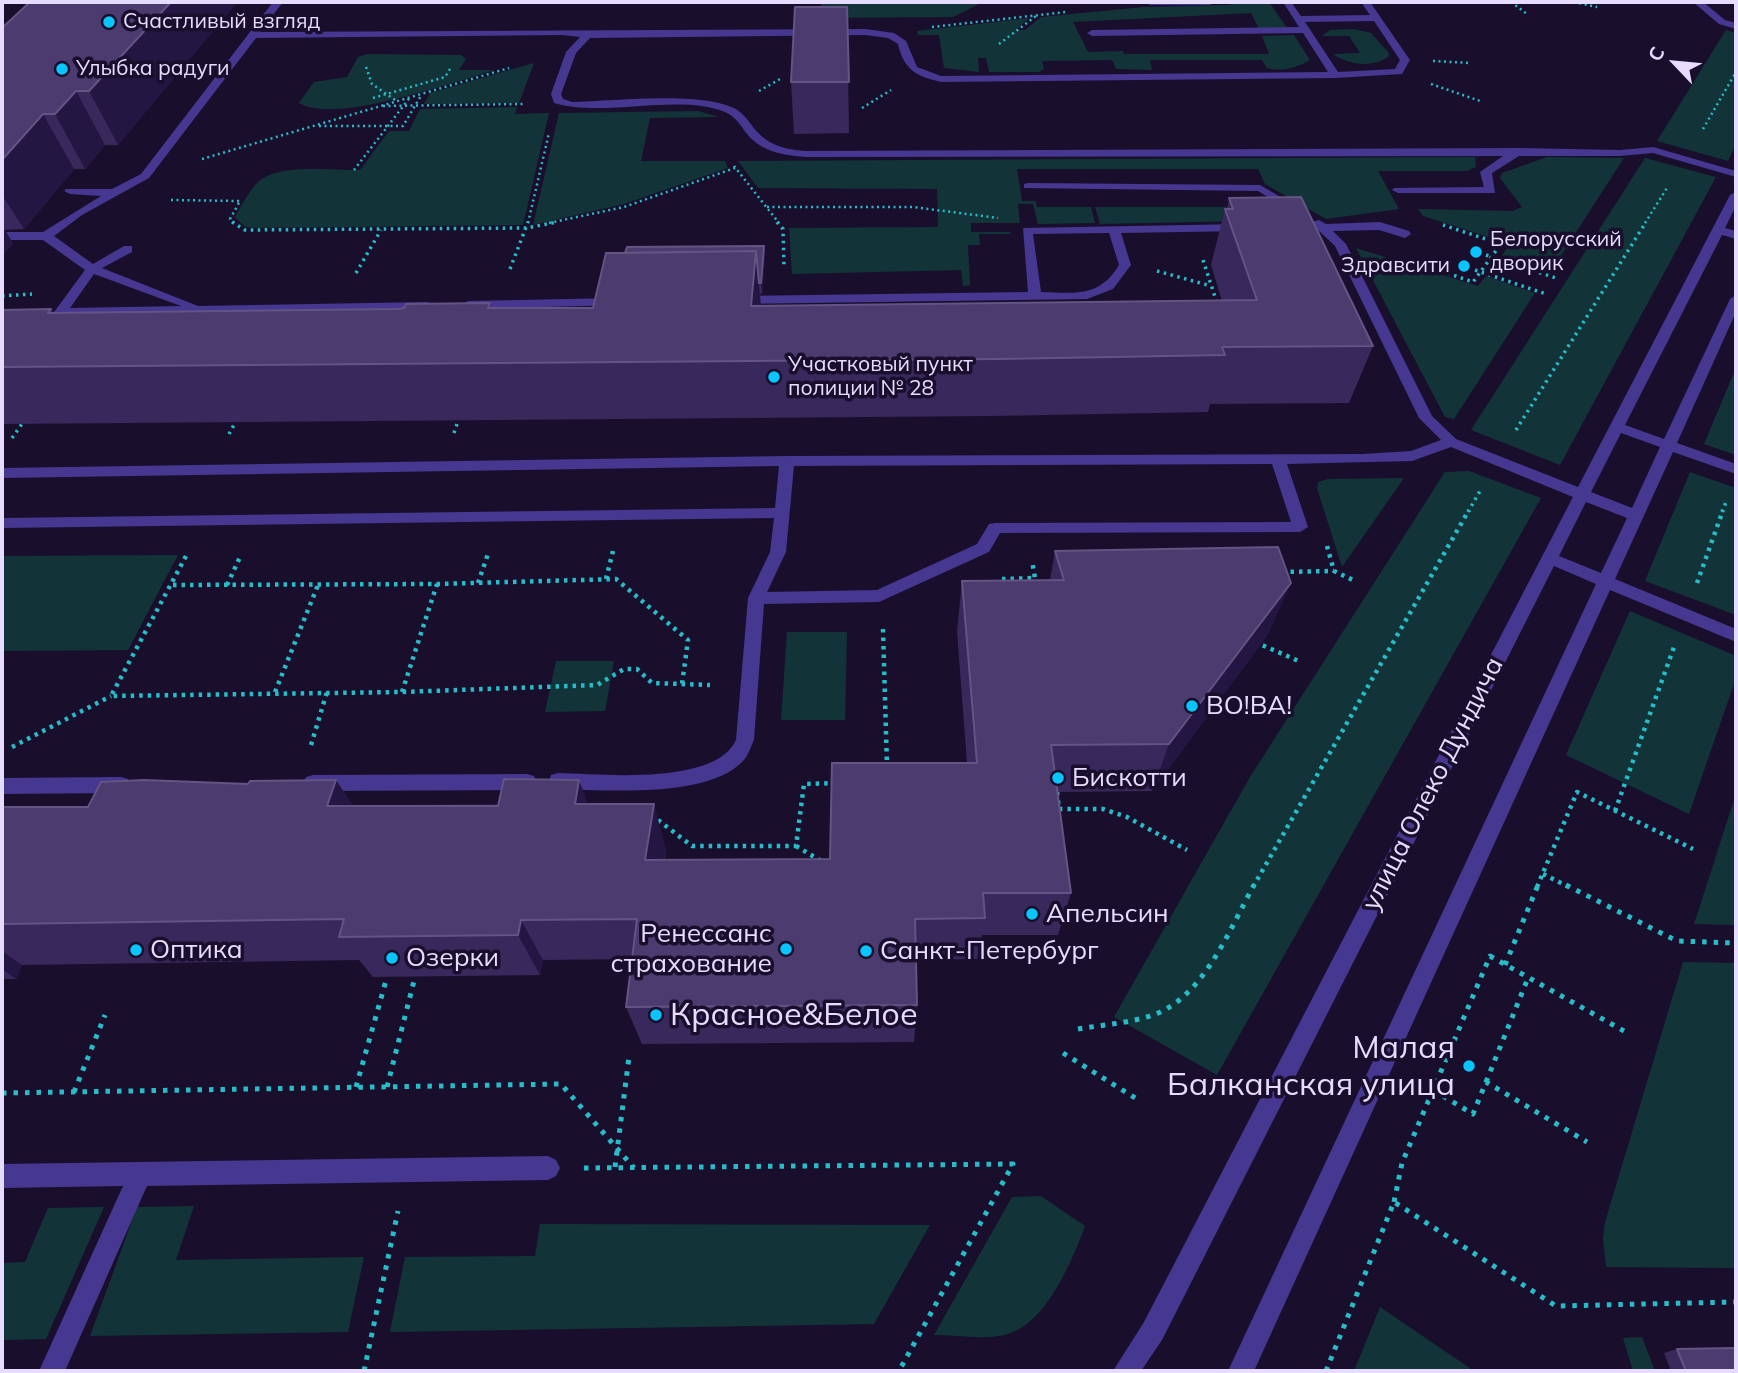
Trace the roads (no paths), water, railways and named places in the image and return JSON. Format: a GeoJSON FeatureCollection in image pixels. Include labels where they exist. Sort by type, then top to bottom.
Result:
{"type":"FeatureCollection","features":[{"type":"Feature","properties":{"kind":"street"},"geometry":{"type":"LineString","coordinates":[[46,236],[78,213],[145,176],[278,2]]}},
{"type":"Feature","properties":{"kind":"street"},"geometry":{"type":"LineString","coordinates":[[1150,2],[1210,2]]}},
{"type":"Feature","properties":{"kind":"street"},"geometry":{"type":"LineString","coordinates":[[1287,2],[1335,75]]}},
{"type":"Feature","properties":{"kind":"street"},"geometry":{"type":"LineString","coordinates":[[254,35],[853,32],[891,34],[903,43],[906,62],[917,74],[941,79],[1398,72],[1405,60],[1366,2]]}},
{"type":"Feature","properties":{"kind":"street"},"geometry":{"type":"LineString","coordinates":[[1698,2],[1722,22],[1736,26]]}},
{"type":"Feature","properties":{"kind":"street"},"geometry":{"type":"LineString","coordinates":[[1298,19],[1378,18]]}},
{"type":"Feature","properties":{"kind":"street"},"geometry":{"type":"LineString","coordinates":[[1092,33],[1305,30]]}},
{"type":"Feature","properties":{"kind":"street"},"geometry":{"type":"LineString","coordinates":[[587,35],[571,52],[556,94],[558,100],[572,105],[705,105],[728,109],[742,118],[765,146],[782,152],[1653,150],[1736,174]]}},
{"type":"Feature","properties":{"kind":"street"},"geometry":{"type":"LineString","coordinates":[[1398,190],[1491,191],[1486,172],[1520,151]]}},
{"type":"Feature","properties":{"kind":"street"},"geometry":{"type":"LineString","coordinates":[[1028,186],[1260,188],[1324,227],[1340,244],[1426,418],[1451,442],[1636,516]]}},
{"type":"Feature","properties":{"kind":"street"},"geometry":{"type":"LineString","coordinates":[[70,191],[117,193]]}},
{"type":"Feature","properties":{"kind":"street","name":"улица Олеко Дундича"},"geometry":{"type":"LineString","coordinates":[[1126,1371],[1153,1331],[1618,427],[1727,232],[1736,195]]}},
{"type":"Feature","properties":{"kind":"street"},"geometry":{"type":"LineString","coordinates":[[1285,228],[1380,226],[1405,234]]}},
{"type":"Feature","properties":{"kind":"street"},"geometry":{"type":"LineString","coordinates":[[1035,296],[1027,231],[1259,228]]}},
{"type":"Feature","properties":{"kind":"street"},"geometry":{"type":"LineString","coordinates":[[724,301],[1093,296],[1111,288],[1125,265],[1114,230]]}},
{"type":"Feature","properties":{"kind":"street"},"geometry":{"type":"LineString","coordinates":[[2,236],[46,236],[92,269],[202,309]]}},
{"type":"Feature","properties":{"kind":"street"},"geometry":{"type":"LineString","coordinates":[[128,249],[92,269],[60,312],[636,302]]}},
{"type":"Feature","properties":{"kind":"street"},"geometry":{"type":"LineString","coordinates":[[1241,1371],[1736,299]]}},
{"type":"Feature","properties":{"kind":"street"},"geometry":{"type":"LineString","coordinates":[[1618,427],[1736,469]]}},
{"type":"Feature","properties":{"kind":"street"},"geometry":{"type":"LineString","coordinates":[[2,473],[787,461],[1363,459],[1412,456],[1451,442]]}},
{"type":"Feature","properties":{"kind":"street"},"geometry":{"type":"LineString","coordinates":[[756,598],[879,596],[983,548],[996,528],[1300,527],[1278,459]]}},
{"type":"Feature","properties":{"kind":"street"},"geometry":{"type":"LineString","coordinates":[[299,783],[680,780],[711,771],[738,754],[746,740],[756,598],[778,552],[787,461]]}},
{"type":"Feature","properties":{"kind":"street"},"geometry":{"type":"LineString","coordinates":[[2,523],[782,513]]}},
{"type":"Feature","properties":{"kind":"street"},"geometry":{"type":"LineString","coordinates":[[1549,558],[1736,636]]}},
{"type":"Feature","properties":{"kind":"street"},"geometry":{"type":"LineString","coordinates":[[2,786],[137,785]]}},
{"type":"Feature","properties":{"kind":"street"},"geometry":{"type":"LineString","coordinates":[[2,1176],[548,1168]]}},
{"type":"Feature","properties":{"kind":"street"},"geometry":{"type":"LineString","coordinates":[[51,1371],[140,1174]]}},
{"type":"Feature","properties":{"kind":"place","name":"Счастливый взгляд"},"geometry":{"type":"Point","coordinates":[109,22]}},
{"type":"Feature","properties":{"kind":"place","name":"Улыбка радуги"},"geometry":{"type":"Point","coordinates":[62,69]}},
{"type":"Feature","properties":{"kind":"place","name":"Белорусский дворик"},"geometry":{"type":"Point","coordinates":[1476,252]}},
{"type":"Feature","properties":{"kind":"place","name":"Здравсити"},"geometry":{"type":"Point","coordinates":[1464,266]}},
{"type":"Feature","properties":{"kind":"place","name":"Участковый пункт полиции № 28"},"geometry":{"type":"Point","coordinates":[774,377]}},
{"type":"Feature","properties":{"kind":"place","name":"ВО!ВА!"},"geometry":{"type":"Point","coordinates":[1192,706]}},
{"type":"Feature","properties":{"kind":"place","name":"Бискотти"},"geometry":{"type":"Point","coordinates":[1058,778]}},
{"type":"Feature","properties":{"kind":"place","name":"Апельсин"},"geometry":{"type":"Point","coordinates":[1032,914]}},
{"type":"Feature","properties":{"kind":"place","name":"Ренессанс страхование"},"geometry":{"type":"Point","coordinates":[786,949]}},
{"type":"Feature","properties":{"kind":"place","name":"Оптика"},"geometry":{"type":"Point","coordinates":[136,950]}},
{"type":"Feature","properties":{"kind":"place","name":"Санкт-Петербург"},"geometry":{"type":"Point","coordinates":[866,951]}},
{"type":"Feature","properties":{"kind":"place","name":"Озерки"},"geometry":{"type":"Point","coordinates":[392,958]}},
{"type":"Feature","properties":{"kind":"place","name":"Красное&Белое"},"geometry":{"type":"Point","coordinates":[656,1015]}},
{"type":"Feature","properties":{"kind":"place","name":"Малая Балканская улица"},"geometry":{"type":"Point","coordinates":[1469,1066]}}]}
